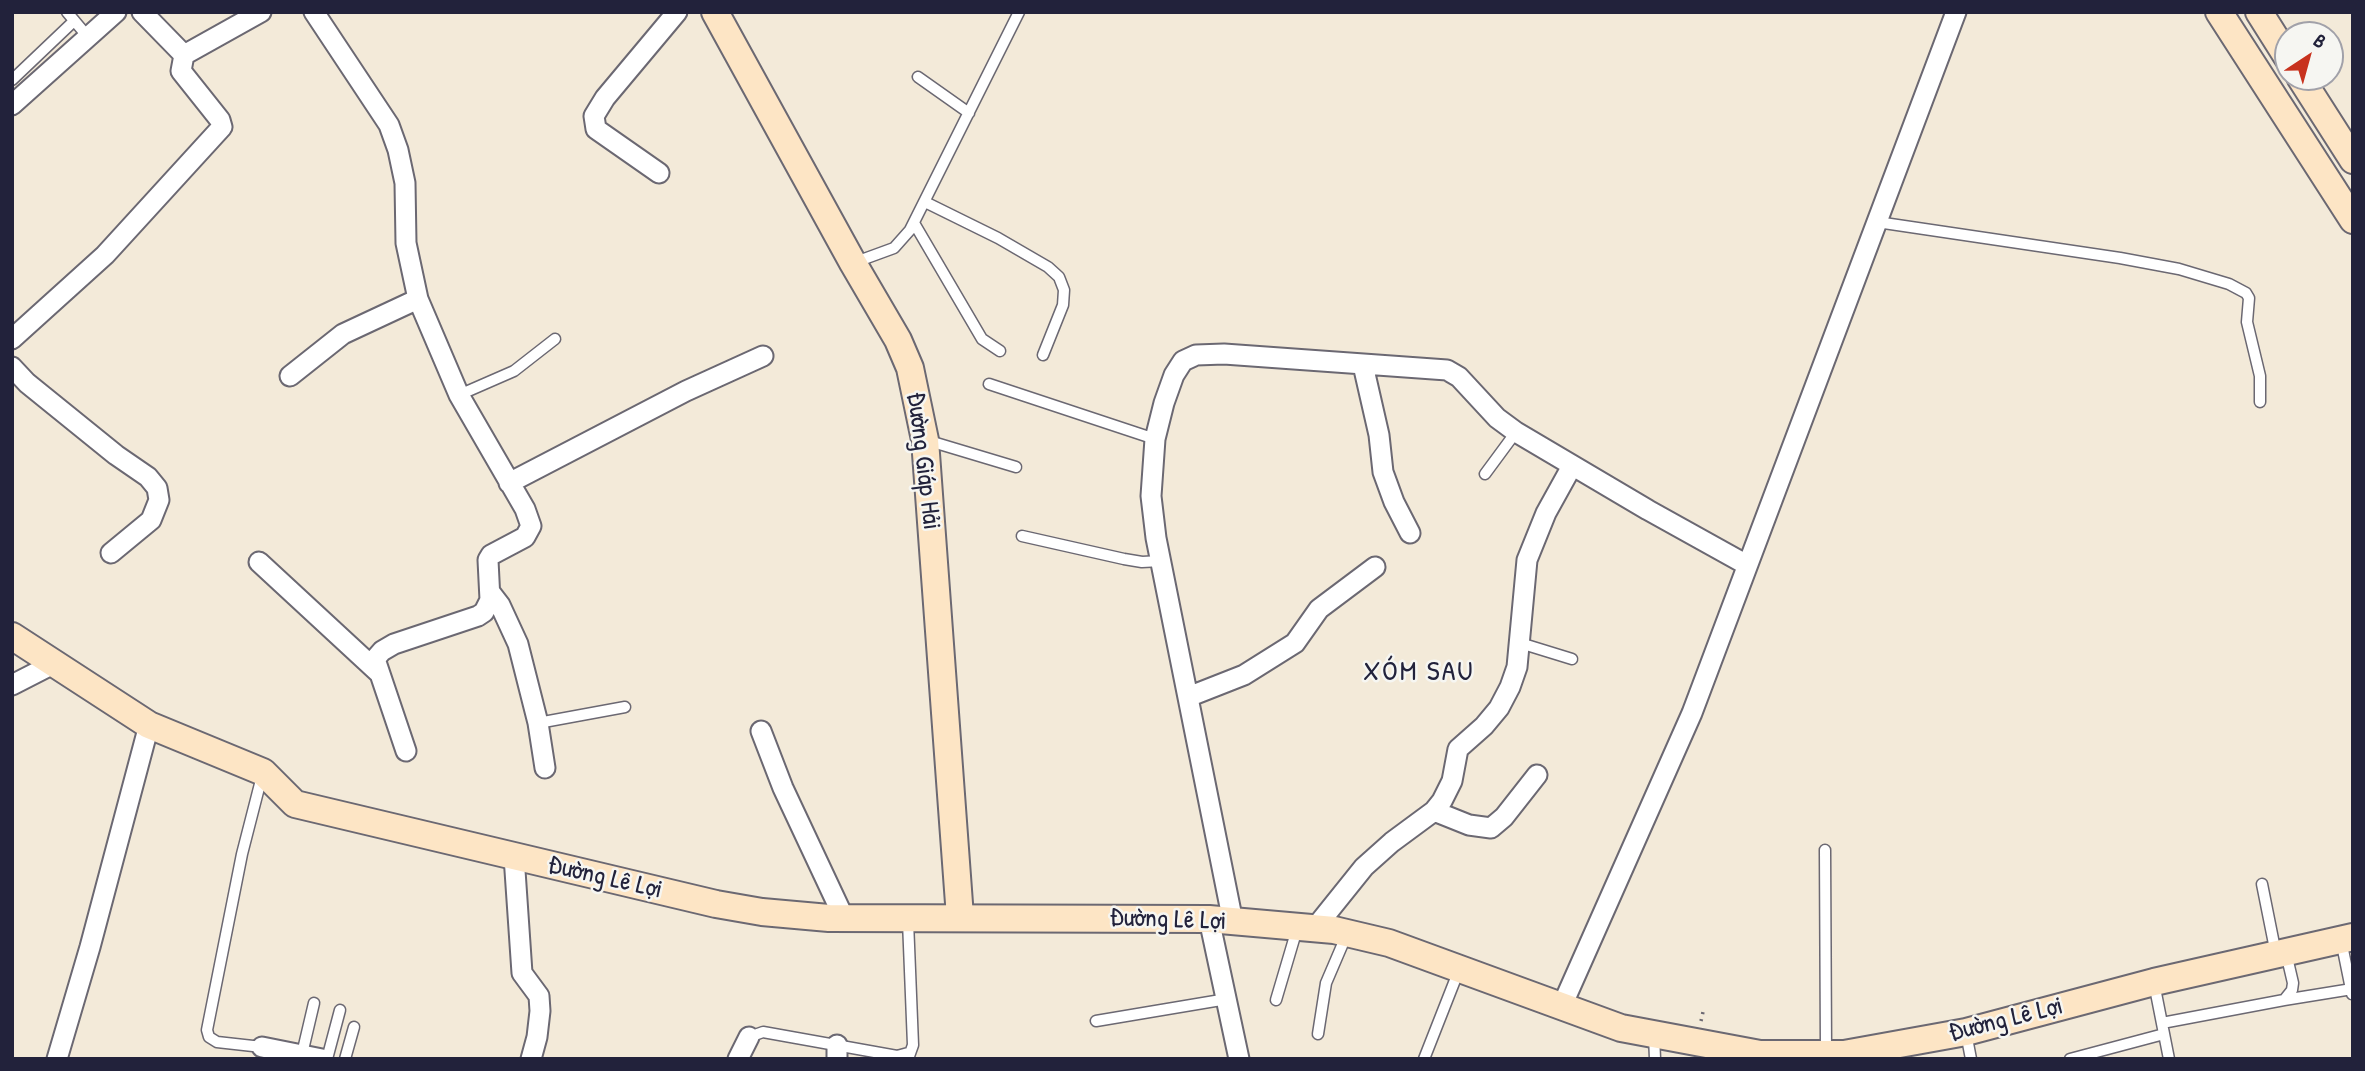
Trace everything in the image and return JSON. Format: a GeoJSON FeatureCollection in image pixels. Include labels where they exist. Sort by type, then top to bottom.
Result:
{"type":"FeatureCollection","features":[{"type":"Feature","properties":{"kind":"main road","name":"Đường Giáp Hải"},"geometry":{"type":"LineString","coordinates":[[715,12],[898,340],[910,368],[925,440],[960,916]]}},
{"type":"Feature","properties":{"kind":"main road"},"geometry":{"type":"LineString","coordinates":[[2219,12],[2353,220]]}},
{"type":"Feature","properties":{"kind":"main road"},"geometry":{"type":"LineString","coordinates":[[2259,12],[2274,36]]}},
{"type":"Feature","properties":{"kind":"main road"},"geometry":{"type":"LineString","coordinates":[[2309,91],[2353,160]]}},
{"type":"Feature","properties":{"kind":"main road","name":"Đường Lê Lợi"},"geometry":{"type":"LineString","coordinates":[[12,635],[149,724],[263,772],[295,804],[762,912],[844,918],[960,916],[1221,920],[1348,933],[1389,943],[1621,1028],[1655,1046],[1760,1054],[1838,1056],[1966,1032],[2154,982],[2347,938]]}},
{"type":"Feature","properties":{"kind":"street"},"geometry":{"type":"LineString","coordinates":[[12,105],[116,12]]}},
{"type":"Feature","properties":{"kind":"street"},"geometry":{"type":"LineString","coordinates":[[142,12],[184,55]]}},
{"type":"Feature","properties":{"kind":"street"},"geometry":{"type":"LineString","coordinates":[[184,55],[261,12]]}},
{"type":"Feature","properties":{"kind":"street"},"geometry":{"type":"LineString","coordinates":[[314,12],[389,125],[405,183],[406,243],[418,299],[459,394],[525,509],[531,526],[525,537],[491,555],[488,560],[488,606],[478,616],[410,637],[382,651],[375,659],[377,672],[405,751]]}},
{"type":"Feature","properties":{"kind":"street"},"geometry":{"type":"LineString","coordinates":[[659,173],[596,128],[594,116],[605,98],[677,12]]}},
{"type":"Feature","properties":{"kind":"street"},"geometry":{"type":"LineString","coordinates":[[1561,1008],[1692,713],[1956,12]]}},
{"type":"Feature","properties":{"kind":"street"},"geometry":{"type":"LineString","coordinates":[[12,340],[105,255],[222,127],[181,71],[184,55]]}},
{"type":"Feature","properties":{"kind":"street"},"geometry":{"type":"LineString","coordinates":[[290,376],[343,334],[418,299]]}},
{"type":"Feature","properties":{"kind":"street"},"geometry":{"type":"LineString","coordinates":[[1239,1059],[1227,999],[1221,920],[1188,696],[1151,496],[1155,439],[1174,374],[1183,361],[1196,355],[1224,354],[1439,369],[1453,373],[1497,418],[1516,432],[1747,565]]}},
{"type":"Feature","properties":{"kind":"street"},"geometry":{"type":"LineString","coordinates":[[509,482],[686,391],[763,356]]}},
{"type":"Feature","properties":{"kind":"street"},"geometry":{"type":"LineString","coordinates":[[1363,365],[1379,435],[1383,472],[1410,533]]}},
{"type":"Feature","properties":{"kind":"street"},"geometry":{"type":"LineString","coordinates":[[12,368],[106,447],[148,477],[157,488],[159,500],[151,520],[111,553]]}},
{"type":"Feature","properties":{"kind":"street"},"geometry":{"type":"LineString","coordinates":[[1307,927],[1364,867],[1434,811],[1452,781],[1458,749],[1484,726],[1499,708],[1517,667],[1527,560],[1546,513],[1572,466]]}},
{"type":"Feature","properties":{"kind":"street"},"geometry":{"type":"LineString","coordinates":[[259,562],[377,672]]}},
{"type":"Feature","properties":{"kind":"street"},"geometry":{"type":"LineString","coordinates":[[1188,696],[1244,675],[1295,643],[1319,609],[1375,567]]}},
{"type":"Feature","properties":{"kind":"street"},"geometry":{"type":"LineString","coordinates":[[490,592],[500,605],[518,644],[538,723],[545,768]]}},
{"type":"Feature","properties":{"kind":"street"},"geometry":{"type":"LineString","coordinates":[[12,685],[54,663]]}},
{"type":"Feature","properties":{"kind":"street"},"geometry":{"type":"LineString","coordinates":[[57,1059],[90,947],[149,724]]}},
{"type":"Feature","properties":{"kind":"street"},"geometry":{"type":"LineString","coordinates":[[761,731],[783,789],[844,918]]}},
{"type":"Feature","properties":{"kind":"street"},"geometry":{"type":"LineString","coordinates":[[1434,811],[1469,825],[1491,828],[1496,826],[1537,775]]}},
{"type":"Feature","properties":{"kind":"street"},"geometry":{"type":"LineString","coordinates":[[514,856],[522,973],[539,996],[538,1024],[531,1059]]}},
{"type":"Feature","properties":{"kind":"street"},"geometry":{"type":"LineString","coordinates":[[738,1059],[749,1037]]}},
{"type":"Feature","properties":{"kind":"street"},"geometry":{"type":"LineString","coordinates":[[272,1052],[324,1059]]}},
{"type":"Feature","properties":{"kind":"lane"},"geometry":{"type":"LineString","coordinates":[[67,12],[88,37]]}},
{"type":"Feature","properties":{"kind":"lane"},"geometry":{"type":"LineString","coordinates":[[853,263],[894,248],[914,223],[1019,12]]}},
{"type":"Feature","properties":{"kind":"lane"},"geometry":{"type":"LineString","coordinates":[[12,80],[74,21]]}},
{"type":"Feature","properties":{"kind":"lane"},"geometry":{"type":"LineString","coordinates":[[918,77],[969,113]]}},
{"type":"Feature","properties":{"kind":"lane"},"geometry":{"type":"LineString","coordinates":[[925,202],[998,238],[1048,267],[1059,277],[1064,290],[1063,305],[1043,355]]}},
{"type":"Feature","properties":{"kind":"lane"},"geometry":{"type":"LineString","coordinates":[[1877,222],[2120,258],[2179,269],[2239,288],[2249,298],[2247,322],[2260,376],[2260,402]]}},
{"type":"Feature","properties":{"kind":"lane"},"geometry":{"type":"LineString","coordinates":[[914,223],[982,339],[1000,351]]}},
{"type":"Feature","properties":{"kind":"lane"},"geometry":{"type":"LineString","coordinates":[[459,394],[514,371],[555,339]]}},
{"type":"Feature","properties":{"kind":"lane"},"geometry":{"type":"LineString","coordinates":[[989,384],[1155,439]]}},
{"type":"Feature","properties":{"kind":"lane"},"geometry":{"type":"LineString","coordinates":[[1485,474],[1516,432]]}},
{"type":"Feature","properties":{"kind":"lane"},"geometry":{"type":"LineString","coordinates":[[925,440],[1016,467]]}},
{"type":"Feature","properties":{"kind":"lane"},"geometry":{"type":"LineString","coordinates":[[1022,536],[1124,559],[1161,561]]}},
{"type":"Feature","properties":{"kind":"lane"},"geometry":{"type":"LineString","coordinates":[[1520,643],[1572,659]]}},
{"type":"Feature","properties":{"kind":"lane"},"geometry":{"type":"LineString","coordinates":[[538,723],[625,707]]}},
{"type":"Feature","properties":{"kind":"lane"},"geometry":{"type":"LineString","coordinates":[[263,772],[242,854],[207,1030],[209,1037],[217,1042],[272,1052]]}},
{"type":"Feature","properties":{"kind":"lane"},"geometry":{"type":"LineString","coordinates":[[1825,850],[1838,1056]]}},
{"type":"Feature","properties":{"kind":"lane"},"geometry":{"type":"LineString","coordinates":[[2262,884],[2281,954],[2293,983],[2292,990],[2284,1000]]}},
{"type":"Feature","properties":{"kind":"lane"},"geometry":{"type":"LineString","coordinates":[[749,1037],[763,1032],[837,1052],[908,1056],[913,1045],[907,917]]}},
{"type":"Feature","properties":{"kind":"lane"},"geometry":{"type":"LineString","coordinates":[[1276,1000],[1307,927]]}},
{"type":"Feature","properties":{"kind":"lane"},"geometry":{"type":"LineString","coordinates":[[1318,1034],[1326,983],[1348,933]]}},
{"type":"Feature","properties":{"kind":"lane"},"geometry":{"type":"LineString","coordinates":[[2070,1059],[2163,1028],[2284,1000],[2352,992],[2347,938]]}},
{"type":"Feature","properties":{"kind":"lane"},"geometry":{"type":"LineString","coordinates":[[1424,1059],[1459,969]]}},
{"type":"Feature","properties":{"kind":"lane"},"geometry":{"type":"LineString","coordinates":[[2154,982],[2169,1059]]}},
{"type":"Feature","properties":{"kind":"lane"},"geometry":{"type":"LineString","coordinates":[[1096,1021],[1227,999]]}},
{"type":"Feature","properties":{"kind":"lane"},"geometry":{"type":"LineString","coordinates":[[302,1054],[314,1003]]}},
{"type":"Feature","properties":{"kind":"lane"},"geometry":{"type":"LineString","coordinates":[[324,1059],[340,1010]]}},
{"type":"Feature","properties":{"kind":"lane"},"geometry":{"type":"LineString","coordinates":[[345,1059],[354,1027]]}},
{"type":"Feature","properties":{"kind":"lane"},"geometry":{"type":"LineString","coordinates":[[1966,1032],[1971,1059]]}},
{"type":"Feature","properties":{"kind":"district","name":"XÓM SAU"},"geometry":{"type":"Point","coordinates":[1419,673]}}]}
